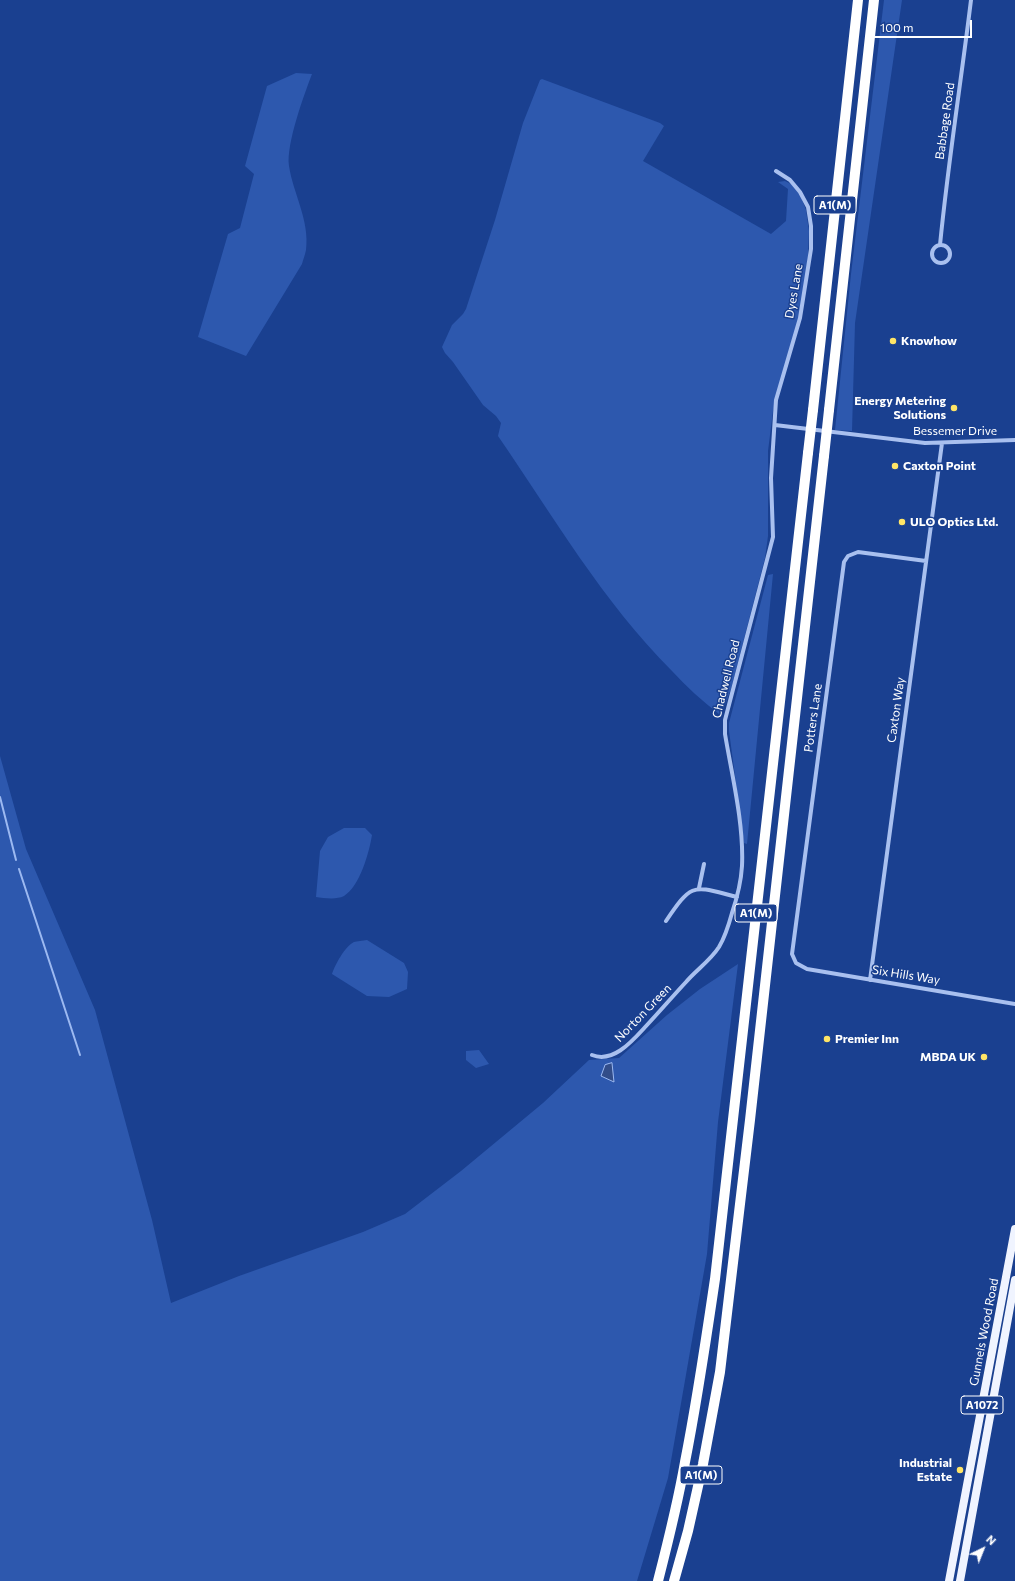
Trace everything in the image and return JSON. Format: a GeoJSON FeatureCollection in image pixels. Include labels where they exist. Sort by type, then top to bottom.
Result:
{"type":"FeatureCollection","features":[{"type":"Feature","properties":{"kind":"highway","name":"A1(M)"},"geometry":{"type":"LineString","coordinates":[[658,1581],[685,1464],[702,1372],[714,1287],[858,0]]}},
{"type":"Feature","properties":{"kind":"highway","name":"A1(M)"},"geometry":{"type":"LineString","coordinates":[[674,1581],[704,1464],[720,1372],[749,1128],[874,0]]}},
{"type":"Feature","properties":{"kind":"main road","name":"Gunnels Wood Road"},"geometry":{"type":"LineString","coordinates":[[949,1581],[1015,1229]]}},
{"type":"Feature","properties":{"kind":"main road","name":"Gunnels Wood Road"},"geometry":{"type":"LineString","coordinates":[[960,1581],[1015,1280]]}},
{"type":"Feature","properties":{"kind":"street","name":"Babbage Road"},"geometry":{"type":"LineString","coordinates":[[940,245],[946,183],[956,120],[971,0]]}},
{"type":"Feature","properties":{"kind":"street","name":"Dyes Lane"},"geometry":{"type":"LineString","coordinates":[[775,426],[776,400],[800,318],[807,281],[811,241],[811,226],[808,207],[800,192],[790,180],[776,171]]}},
{"type":"Feature","properties":{"kind":"street","name":"Babbage Road"},"geometry":{"type":"LineString","coordinates":[[940,245],[947,248],[949,256],[944,262],[939,263],[932,257],[932,252],[934,248],[940,245]]}},
{"type":"Feature","properties":{"kind":"street","name":"Bessemer Drive"},"geometry":{"type":"LineString","coordinates":[[775,426],[925,443],[1015,440]]}},
{"type":"Feature","properties":{"kind":"street","name":"Chadwell Road"},"geometry":{"type":"LineString","coordinates":[[694,974],[720,946],[737,897],[742,866],[742,834],[725,734],[725,720],[773,537],[771,478],[775,426]]}},
{"type":"Feature","properties":{"kind":"street","name":"Caxton Way"},"geometry":{"type":"LineString","coordinates":[[870,980],[942,443]]}},
{"type":"Feature","properties":{"kind":"street","name":"Potters Lane"},"geometry":{"type":"LineString","coordinates":[[796,963],[792,954],[792,948],[844,562],[848,556],[858,552],[926,561]]}},
{"type":"Feature","properties":{"kind":"street"},"geometry":{"type":"LineString","coordinates":[[699,888],[704,864]]}},
{"type":"Feature","properties":{"kind":"street"},"geometry":{"type":"LineString","coordinates":[[666,921],[684,897],[691,891],[699,888],[737,897]]}},
{"type":"Feature","properties":{"kind":"street","name":"Six Hills Way"},"geometry":{"type":"LineString","coordinates":[[796,963],[807,969],[1014,1005]]}},
{"type":"Feature","properties":{"kind":"street","name":"Norton Green"},"geometry":{"type":"LineString","coordinates":[[592,1055],[609,1056],[621,1050],[694,974]]}},
{"type":"Feature","properties":{"kind":"shaded area"},"geometry":{"type":"Polygon","coordinates":[[[884,0],[902,0],[855,323],[852,431],[835,430],[851,274],[884,0]]]}},
{"type":"Feature","properties":{"kind":"shaded area"},"geometry":{"type":"Polygon","coordinates":[[[296,73],[312,74],[296,120],[290,145],[289,157],[291,176],[306,228],[306,250],[302,264],[246,356],[198,337],[228,234],[240,228],[254,174],[245,166],[267,86],[296,73]]]}},
{"type":"Feature","properties":{"kind":"shaded area"},"geometry":{"type":"Polygon","coordinates":[[[542,79],[660,123],[664,126],[643,161],[771,234],[786,221],[788,189],[778,182],[785,181],[791,184],[800,194],[806,210],[809,231],[807,279],[799,317],[773,411],[768,451],[768,536],[765,558],[731,689],[722,713],[719,714],[689,688],[647,644],[601,587],[498,436],[501,423],[496,416],[483,405],[442,347],[452,325],[466,309],[495,220],[523,123],[540,80],[542,79]]]}},
{"type":"Feature","properties":{"kind":"shaded area"},"geometry":{"type":"Polygon","coordinates":[[[773,574],[747,844],[744,843],[729,723],[768,575],[773,574]]]}},
{"type":"Feature","properties":{"kind":"shaded area"},"geometry":{"type":"Polygon","coordinates":[[[0,756],[26,849],[95,1010],[152,1220],[171,1303],[239,1276],[363,1232],[405,1214],[461,1171],[543,1103],[589,1060],[619,1058],[667,1015],[700,989],[738,964],[718,1122],[707,1254],[668,1478],[637,1581],[0,1581],[0,756]]]}},
{"type":"Feature","properties":{"kind":"shaded area"},"geometry":{"type":"Polygon","coordinates":[[[344,828],[365,828],[372,835],[369,851],[363,868],[355,885],[344,896],[334,898],[316,897],[320,851],[328,837],[344,828]]]}},
{"type":"Feature","properties":{"kind":"shaded area"},"geometry":{"type":"Polygon","coordinates":[[[367,940],[404,963],[408,972],[407,989],[389,997],[367,996],[332,974],[347,947],[354,942],[367,940]]]}},
{"type":"Feature","properties":{"kind":"shaded area"},"geometry":{"type":"Polygon","coordinates":[[[479,1050],[489,1064],[476,1068],[466,1060],[466,1051],[479,1050]]]}},
{"type":"Feature","properties":{"kind":"shaded area"},"geometry":{"type":"Polygon","coordinates":[[[612,1063],[614,1082],[601,1076],[605,1065],[612,1063]]]}},
{"type":"Feature","properties":{"kind":"waterway"},"geometry":{"type":"LineString","coordinates":[[0,797],[16,860]]}},
{"type":"Feature","properties":{"kind":"waterway"},"geometry":{"type":"LineString","coordinates":[[19,869],[80,1055]]}},
{"type":"Feature","properties":{"kind":"place","name":"Knowhow"},"geometry":{"type":"Point","coordinates":[893,341]}},
{"type":"Feature","properties":{"kind":"place","name":"Energy Metering Solutions"},"geometry":{"type":"Point","coordinates":[954,408]}},
{"type":"Feature","properties":{"kind":"place","name":"Caxton Point"},"geometry":{"type":"Point","coordinates":[895,466]}},
{"type":"Feature","properties":{"kind":"place","name":"ULO Optics Ltd."},"geometry":{"type":"Point","coordinates":[902,522]}},
{"type":"Feature","properties":{"kind":"place","name":"Premier Inn"},"geometry":{"type":"Point","coordinates":[827,1039]}},
{"type":"Feature","properties":{"kind":"place","name":"MBDA UK"},"geometry":{"type":"Point","coordinates":[984,1057]}},
{"type":"Feature","properties":{"kind":"place","name":"Industrial Estate"},"geometry":{"type":"Point","coordinates":[960,1470]}}]}
